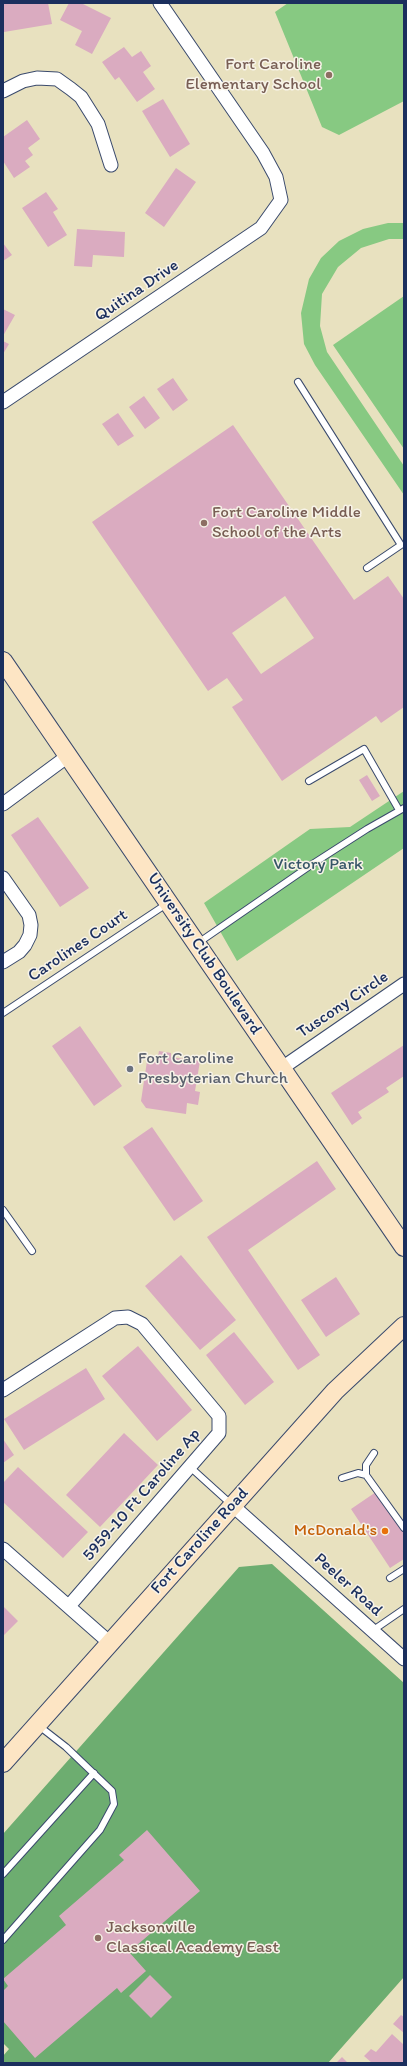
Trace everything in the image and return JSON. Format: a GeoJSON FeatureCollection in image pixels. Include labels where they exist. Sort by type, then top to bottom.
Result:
{"type":"FeatureCollection","features":[{"type":"Feature","properties":{"kind":"street","name":"Quitina Drive"},"geometry":{"type":"LineString","coordinates":[[3,402],[154,302],[260,228],[281,200],[276,177],[262,154],[160,3]]}},
{"type":"Feature","properties":{"kind":"street"},"geometry":{"type":"LineString","coordinates":[[3,91],[23,81],[37,78],[56,79],[71,89],[81,97],[98,124],[111,165]]}},
{"type":"Feature","properties":{"kind":"street","name":"University Club Boulevard"},"geometry":{"type":"LineString","coordinates":[[3,661],[404,1247]]}},
{"type":"Feature","properties":{"kind":"street"},"geometry":{"type":"LineString","coordinates":[[3,804],[68,756]]}},
{"type":"Feature","properties":{"kind":"street"},"geometry":{"type":"LineString","coordinates":[[3,878],[29,915],[31,925],[30,935],[25,945],[19,952],[3,962]]}},
{"type":"Feature","properties":{"kind":"street","name":"Tuscony Circle"},"geometry":{"type":"LineString","coordinates":[[282,1068],[404,984]]}},
{"type":"Feature","properties":{"kind":"street","name":"5959-10 Ft Caroline Ap"},"geometry":{"type":"LineString","coordinates":[[3,1390],[115,1318],[128,1317],[142,1324],[219,1416],[219,1433],[69,1606]]}},
{"type":"Feature","properties":{"kind":"street","name":"Fort Caroline Road"},"geometry":{"type":"LineString","coordinates":[[3,1763],[335,1391],[404,1326]]}},
{"type":"Feature","properties":{"kind":"street","name":"Peeler Road"},"geometry":{"type":"LineString","coordinates":[[232,1505],[404,1659]]}},
{"type":"Feature","properties":{"kind":"street"},"geometry":{"type":"LineString","coordinates":[[3,1549],[110,1644]]}},
{"type":"Feature","properties":{"kind":"lane"},"geometry":{"type":"LineString","coordinates":[[298,382],[401,545],[367,568]]}},
{"type":"Feature","properties":{"kind":"lane"},"geometry":{"type":"LineString","coordinates":[[197,944],[314,863],[402,809],[364,749],[309,781]]}},
{"type":"Feature","properties":{"kind":"lane","name":"Carolines Court"},"geometry":{"type":"LineString","coordinates":[[3,1013],[169,902]]}},
{"type":"Feature","properties":{"kind":"lane"},"geometry":{"type":"LineString","coordinates":[[3,1210],[32,1251]]}},
{"type":"Feature","properties":{"kind":"lane"},"geometry":{"type":"LineString","coordinates":[[374,1453],[366,1465],[366,1475],[404,1528]]}},
{"type":"Feature","properties":{"kind":"lane"},"geometry":{"type":"LineString","coordinates":[[190,1467],[232,1505]]}},
{"type":"Feature","properties":{"kind":"lane"},"geometry":{"type":"LineString","coordinates":[[342,1478],[358,1474],[366,1475]]}},
{"type":"Feature","properties":{"kind":"lane"},"geometry":{"type":"LineString","coordinates":[[390,1578],[404,1569]]}},
{"type":"Feature","properties":{"kind":"lane"},"geometry":{"type":"LineString","coordinates":[[372,1631],[403,1611]]}},
{"type":"Feature","properties":{"kind":"lane"},"geometry":{"type":"LineString","coordinates":[[3,1940],[100,1830],[114,1804],[112,1791],[94,1773],[38,1724]]}},
{"type":"Feature","properties":{"kind":"lane"},"geometry":{"type":"LineString","coordinates":[[3,1874],[94,1773]]}},
{"type":"Feature","properties":{"kind":"green space"},"geometry":{"type":"Polygon","coordinates":[[[288,3],[404,3],[404,101],[339,135],[322,127],[275,12],[288,3]]]}},
{"type":"Feature","properties":{"kind":"green space"},"geometry":{"type":"Polygon","coordinates":[[[388,223],[404,223],[404,239],[389,239],[361,248],[338,267],[322,294],[320,326],[327,352],[404,466],[404,495],[315,365],[304,344],[301,313],[309,279],[321,258],[339,241],[363,229],[388,223]]]}},
{"type":"Feature","properties":{"kind":"green space"},"geometry":{"type":"Polygon","coordinates":[[[404,296],[404,449],[333,345],[404,296]]]}},
{"type":"Feature","properties":{"kind":"green space","name":"Victory Park"},"geometry":{"type":"Polygon","coordinates":[[[404,791],[404,848],[237,961],[204,903],[310,829],[350,827],[404,791]]]}},
{"type":"Feature","properties":{"kind":"green space"},"geometry":{"type":"Polygon","coordinates":[[[272,1564],[404,1683],[404,1977],[328,2063],[3,2063],[3,2056],[9,2049],[3,2043],[3,1834],[239,1567],[272,1564]]]}},
{"type":"Feature","properties":{"kind":"building"},"geometry":{"type":"Polygon","coordinates":[[[3,3],[48,3],[52,24],[4,32],[3,3]]]}},
{"type":"Feature","properties":{"kind":"building"},"geometry":{"type":"Polygon","coordinates":[[[69,3],[81,3],[111,18],[92,54],[75,45],[82,31],[60,20],[69,3]]]}},
{"type":"Feature","properties":{"kind":"building"},"geometry":{"type":"Polygon","coordinates":[[[124,47],[132,57],[141,51],[151,66],[143,72],[155,89],[137,102],[119,77],[115,80],[102,62],[124,47]]]}},
{"type":"Feature","properties":{"kind":"building"},"geometry":{"type":"Polygon","coordinates":[[[163,99],[190,144],[170,157],[142,111],[163,99]]]}},
{"type":"Feature","properties":{"kind":"building"},"geometry":{"type":"Polygon","coordinates":[[[27,120],[40,139],[28,148],[33,155],[25,161],[30,167],[14,178],[3,161],[3,137],[27,120]]]}},
{"type":"Feature","properties":{"kind":"building"},"geometry":{"type":"Polygon","coordinates":[[[176,168],[196,182],[164,227],[145,213],[176,168]]]}},
{"type":"Feature","properties":{"kind":"building"},"geometry":{"type":"Polygon","coordinates":[[[46,192],[58,209],[53,212],[67,235],[48,247],[22,208],[46,192]]]}},
{"type":"Feature","properties":{"kind":"building"},"geometry":{"type":"Polygon","coordinates":[[[77,229],[125,232],[124,257],[93,255],[92,267],[74,266],[77,229]]]}},
{"type":"Feature","properties":{"kind":"building"},"geometry":{"type":"Polygon","coordinates":[[[3,243],[12,255],[3,261],[3,243]]]}},
{"type":"Feature","properties":{"kind":"building"},"geometry":{"type":"Polygon","coordinates":[[[3,309],[15,315],[3,336],[3,309]]]}},
{"type":"Feature","properties":{"kind":"building"},"geometry":{"type":"Polygon","coordinates":[[[3,341],[9,344],[3,354],[3,341]]]}},
{"type":"Feature","properties":{"kind":"building"},"geometry":{"type":"Polygon","coordinates":[[[173,378],[188,400],[173,411],[157,389],[173,378]]]}},
{"type":"Feature","properties":{"kind":"building"},"geometry":{"type":"Polygon","coordinates":[[[144,396],[160,418],[145,429],[129,407],[144,396]]]}},
{"type":"Feature","properties":{"kind":"building"},"geometry":{"type":"Polygon","coordinates":[[[118,413],[134,436],[118,446],[102,424],[118,413]]]}},
{"type":"Feature","properties":{"kind":"building"},"geometry":{"type":"Polygon","coordinates":[[[233,425],[354,600],[388,576],[404,599],[404,707],[381,723],[376,716],[282,781],[232,707],[243,700],[227,678],[208,691],[92,522],[233,425]],[[285,596],[232,633],[261,674],[314,638],[285,596]]]}},
{"type":"Feature","properties":{"kind":"building"},"geometry":{"type":"Polygon","coordinates":[[[367,775],[380,796],[372,801],[359,780],[367,775]]]}},
{"type":"Feature","properties":{"kind":"building"},"geometry":{"type":"Polygon","coordinates":[[[38,817],[89,888],[60,907],[11,835],[38,817]]]}},
{"type":"Feature","properties":{"kind":"building"},"geometry":{"type":"Polygon","coordinates":[[[80,1026],[122,1086],[94,1106],[52,1046],[80,1026]]]}},
{"type":"Feature","properties":{"kind":"building"},"geometry":{"type":"Polygon","coordinates":[[[404,1045],[404,1076],[386,1088],[389,1092],[358,1112],[362,1118],[352,1125],[331,1093],[404,1045]]]}},
{"type":"Feature","properties":{"kind":"building"},"geometry":{"type":"Polygon","coordinates":[[[159,1051],[171,1053],[171,1057],[200,1061],[195,1091],[200,1092],[198,1105],[187,1103],[186,1114],[146,1108],[141,1101],[147,1061],[157,1062],[159,1051]]]}},
{"type":"Feature","properties":{"kind":"building"},"geometry":{"type":"Polygon","coordinates":[[[152,1127],[203,1201],[174,1221],[123,1147],[152,1127]]]}},
{"type":"Feature","properties":{"kind":"building"},"geometry":{"type":"Polygon","coordinates":[[[317,1161],[336,1189],[248,1250],[320,1355],[298,1370],[207,1237],[317,1161]]]}},
{"type":"Feature","properties":{"kind":"building"},"geometry":{"type":"Polygon","coordinates":[[[181,1255],[236,1320],[200,1350],[145,1286],[181,1255]]]}},
{"type":"Feature","properties":{"kind":"building"},"geometry":{"type":"Polygon","coordinates":[[[336,1277],[360,1314],[326,1337],[301,1300],[336,1277]]]}},
{"type":"Feature","properties":{"kind":"building"},"geometry":{"type":"Polygon","coordinates":[[[234,1332],[274,1382],[245,1405],[206,1355],[234,1332]]]}},
{"type":"Feature","properties":{"kind":"building"},"geometry":{"type":"Polygon","coordinates":[[[138,1346],[192,1410],[157,1441],[102,1376],[138,1346]]]}},
{"type":"Feature","properties":{"kind":"building"},"geometry":{"type":"Polygon","coordinates":[[[86,1368],[105,1399],[24,1450],[4,1419],[86,1368]]]}},
{"type":"Feature","properties":{"kind":"building"},"geometry":{"type":"Polygon","coordinates":[[[124,1433],[158,1465],[100,1527],[66,1495],[124,1433]]]}},
{"type":"Feature","properties":{"kind":"building"},"geometry":{"type":"Polygon","coordinates":[[[3,1439],[14,1455],[3,1463],[3,1439]]]}},
{"type":"Feature","properties":{"kind":"building"},"geometry":{"type":"Polygon","coordinates":[[[18,1467],[88,1532],[63,1558],[3,1502],[3,1483],[18,1467]]]}},
{"type":"Feature","properties":{"kind":"building"},"geometry":{"type":"Polygon","coordinates":[[[376,1492],[404,1533],[404,1559],[390,1568],[351,1509],[376,1492]]]}},
{"type":"Feature","properties":{"kind":"building"},"geometry":{"type":"Polygon","coordinates":[[[3,1606],[18,1621],[3,1636],[3,1606]]]}},
{"type":"Feature","properties":{"kind":"building","name":"Jacksonville Classical Academy East"},"geometry":{"type":"Polygon","coordinates":[[[147,1830],[200,1891],[129,1952],[146,1971],[121,1993],[117,1988],[35,2058],[3,2021],[3,1991],[8,1986],[3,1979],[66,1925],[59,1916],[124,1860],[119,1855],[147,1830]]]}},
{"type":"Feature","properties":{"kind":"building"},"geometry":{"type":"Polygon","coordinates":[[[150,1975],[172,1997],[151,2018],[129,1996],[150,1975]]]}},
{"type":"Feature","properties":{"kind":"building"},"geometry":{"type":"Polygon","coordinates":[[[401,2015],[404,2017],[404,2033],[393,2024],[401,2015]]]}},
{"type":"Feature","properties":{"kind":"building"},"geometry":{"type":"Polygon","coordinates":[[[392,2034],[404,2045],[404,2063],[372,2063],[364,2056],[371,2049],[376,2052],[392,2034]]]}},
{"type":"Feature","properties":{"kind":"building"},"geometry":{"type":"Polygon","coordinates":[[[342,2057],[348,2063],[336,2063],[342,2057]]]}},
{"type":"Feature","properties":{"kind":"place","name":"Fort Caroline Elementary School"},"geometry":{"type":"Point","coordinates":[329,75]}},
{"type":"Feature","properties":{"kind":"place","name":"Fort Caroline Middle School of the Arts"},"geometry":{"type":"Point","coordinates":[204,523]}},
{"type":"Feature","properties":{"kind":"place","name":"Fort Caroline Presbyterian Church"},"geometry":{"type":"Point","coordinates":[130,1069]}},
{"type":"Feature","properties":{"kind":"place","name":"McDonald's"},"geometry":{"type":"Point","coordinates":[385,1531]}},
{"type":"Feature","properties":{"kind":"place","name":"Jacksonville Classical Academy East"},"geometry":{"type":"Point","coordinates":[98,1938]}}]}
